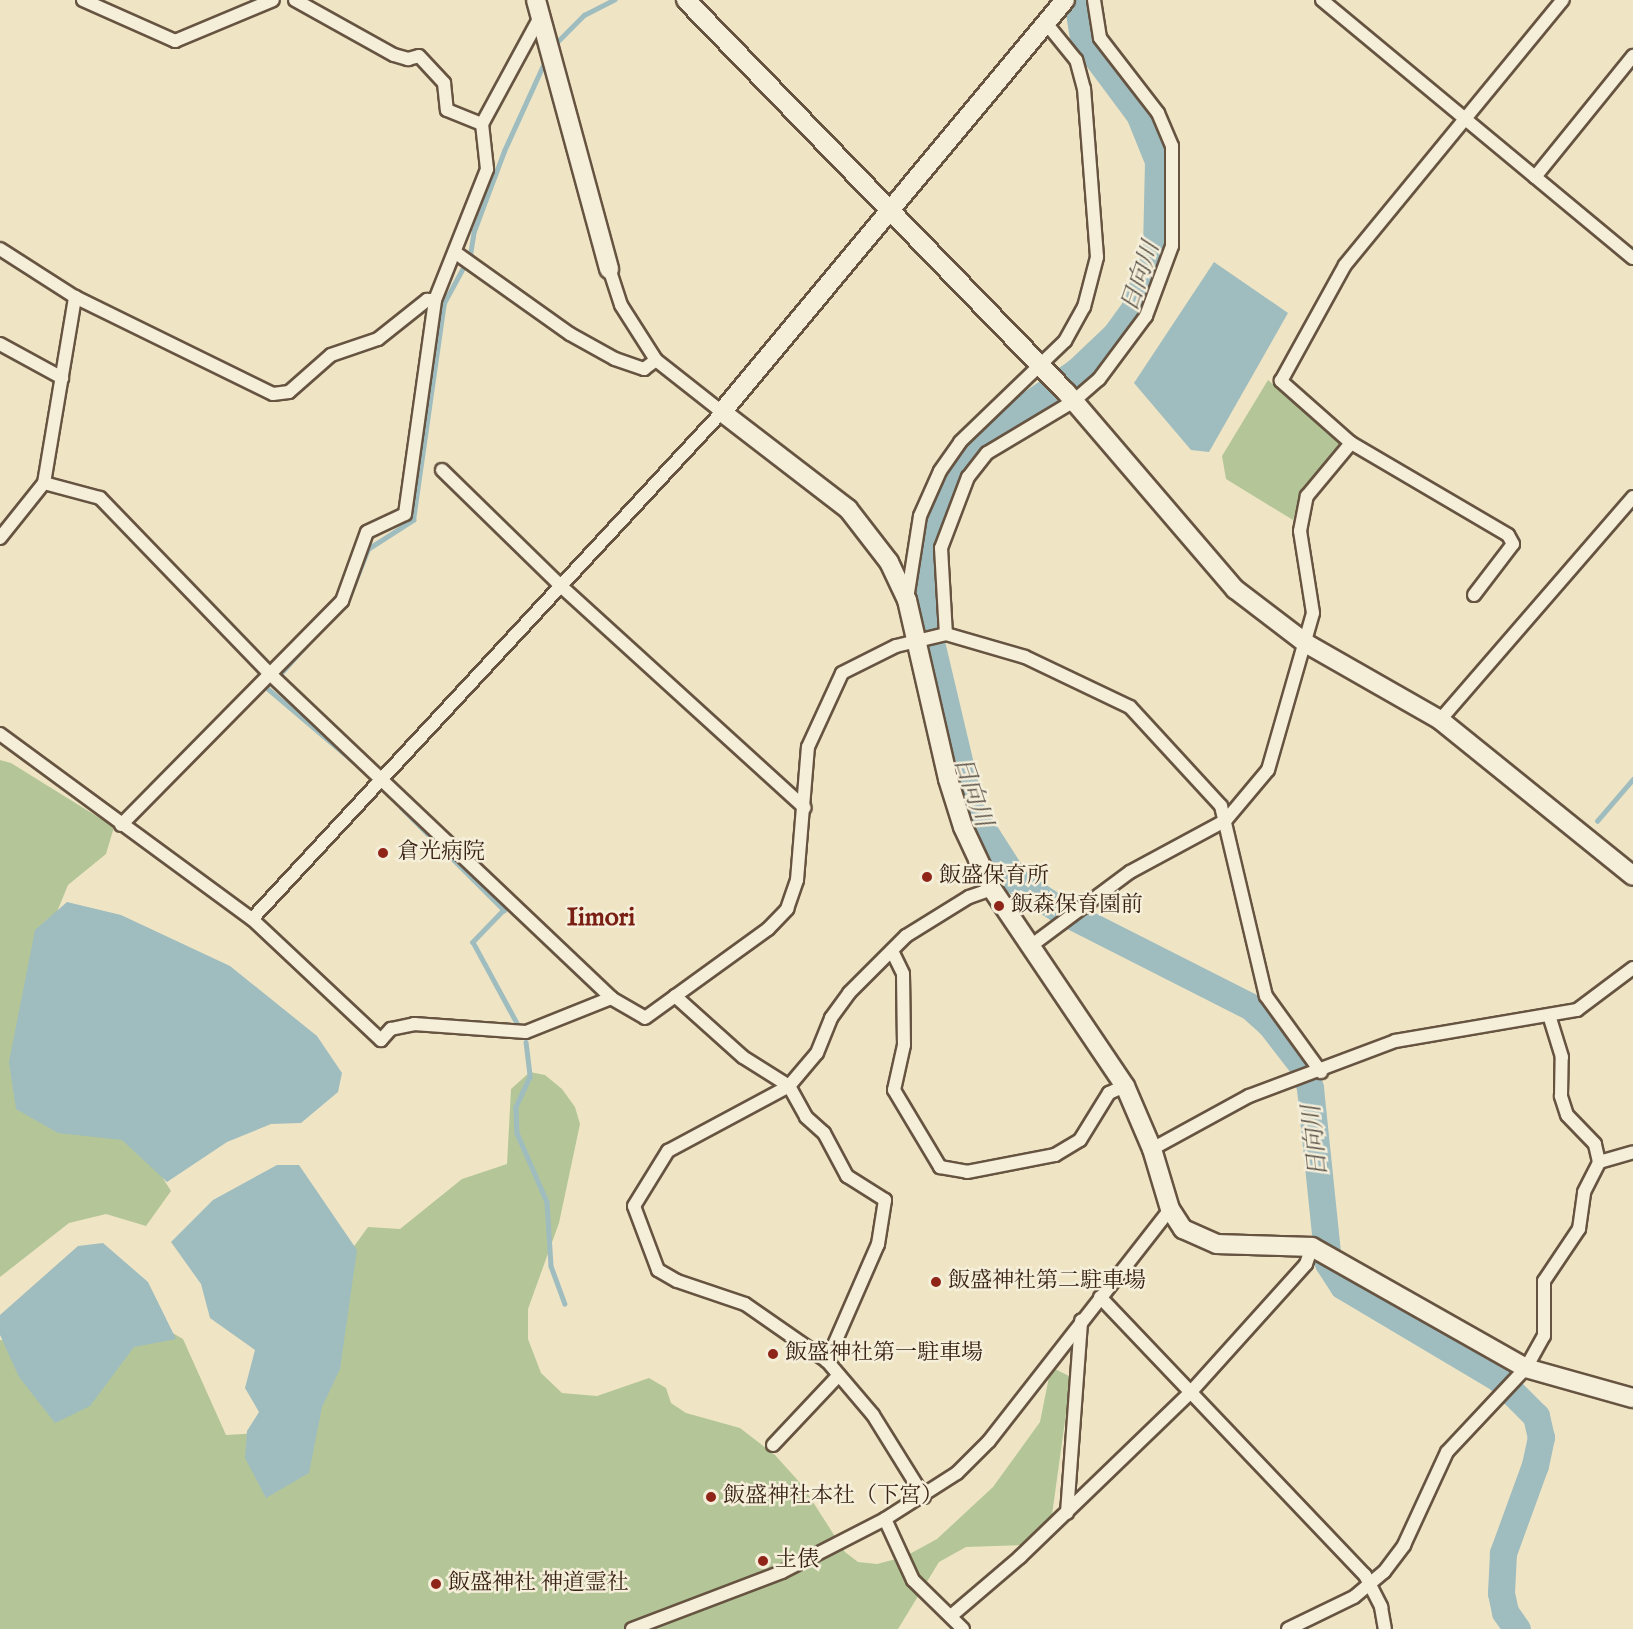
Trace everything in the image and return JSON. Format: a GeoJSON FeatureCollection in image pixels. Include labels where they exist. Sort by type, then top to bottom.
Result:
{"type":"FeatureCollection","features":[{"type":"Feature","properties":{"kind":"street"},"geometry":{"type":"LineString","coordinates":[[82,0],[175,41],[273,0]]}},
{"type":"Feature","properties":{"kind":"street"},"geometry":{"type":"LineString","coordinates":[[295,0],[394,55],[408,59],[419,56],[444,83],[447,111],[482,124]]}},
{"type":"Feature","properties":{"kind":"street"},"geometry":{"type":"LineString","coordinates":[[536,0],[538,21],[554,79],[621,305],[656,360],[848,509],[889,562],[907,600],[948,779],[992,890],[1032,945],[1125,1086],[1152,1149],[1170,1209],[1191,1236],[1217,1244],[1315,1248],[1522,1373],[1633,1398]]}},
{"type":"Feature","properties":{"kind":"street"},"geometry":{"type":"LineString","coordinates":[[686,0],[1070,396],[1235,589],[1307,644],[1440,720],[1633,876]]}},
{"type":"Feature","properties":{"kind":"street"},"geometry":{"type":"LineString","coordinates":[[252,919],[722,412],[891,212],[1065,0]]}},
{"type":"Feature","properties":{"kind":"street"},"geometry":{"type":"LineString","coordinates":[[946,634],[941,548],[968,477],[987,453],[1070,396],[1100,379],[1146,316],[1172,246],[1172,146],[1158,113],[1100,38],[1094,0]]}},
{"type":"Feature","properties":{"kind":"street"},"geometry":{"type":"LineString","coordinates":[[1322,0],[1633,258]]}},
{"type":"Feature","properties":{"kind":"street"},"geometry":{"type":"LineString","coordinates":[[1474,595],[1513,544],[1508,535],[1351,443],[1281,381],[1345,265],[1563,0]]}},
{"type":"Feature","properties":{"kind":"street"},"geometry":{"type":"LineString","coordinates":[[121,825],[268,672],[342,601],[367,532],[405,514],[435,300],[456,253],[487,169],[482,124],[538,21]]}},
{"type":"Feature","properties":{"kind":"street"},"geometry":{"type":"LineString","coordinates":[[907,600],[920,516],[940,471],[960,442],[1044,369],[1065,341],[1084,308],[1097,257],[1084,89],[1076,60],[1046,23]]}},
{"type":"Feature","properties":{"kind":"street"},"geometry":{"type":"LineString","coordinates":[[1534,177],[1633,56]]}},
{"type":"Feature","properties":{"kind":"street"},"geometry":{"type":"LineString","coordinates":[[0,249],[75,297],[273,394],[289,392],[331,355],[378,339],[427,300],[435,300]]}},
{"type":"Feature","properties":{"kind":"street"},"geometry":{"type":"LineString","coordinates":[[456,253],[570,334],[615,358],[644,369],[656,360]]}},
{"type":"Feature","properties":{"kind":"street"},"geometry":{"type":"LineString","coordinates":[[0,537],[44,483],[75,297]]}},
{"type":"Feature","properties":{"kind":"street"},"geometry":{"type":"LineString","coordinates":[[0,344],[62,378]]}},
{"type":"Feature","properties":{"kind":"street"},"geometry":{"type":"LineString","coordinates":[[1032,945],[1130,872],[1227,820],[1268,770],[1307,644],[1314,613],[1300,531],[1307,496],[1351,443]]}},
{"type":"Feature","properties":{"kind":"street"},"geometry":{"type":"LineString","coordinates":[[442,470],[562,587],[806,808]]}},
{"type":"Feature","properties":{"kind":"street"},"geometry":{"type":"LineString","coordinates":[[44,483],[100,498],[268,672],[611,998],[645,1018],[768,929],[787,909],[797,880],[806,808],[808,747],[842,673],[865,658],[946,634],[1025,657],[1130,706],[1221,806],[1227,820],[1233,870],[1266,996],[1321,1072]]}},
{"type":"Feature","properties":{"kind":"street"},"geometry":{"type":"LineString","coordinates":[[1440,720],[1633,497]]}},
{"type":"Feature","properties":{"kind":"street"},"geometry":{"type":"LineString","coordinates":[[0,734],[252,919],[381,1040],[391,1029],[414,1024],[526,1032],[611,998]]}},
{"type":"Feature","properties":{"kind":"street"},"geometry":{"type":"LineString","coordinates":[[924,1497],[873,1414],[827,1361],[745,1304],[677,1281],[658,1270],[634,1206],[668,1151],[789,1086],[817,1053],[831,1018],[849,993],[892,951],[941,914],[992,890]]}},
{"type":"Feature","properties":{"kind":"street"},"geometry":{"type":"LineString","coordinates":[[892,951],[903,974],[904,1045],[894,1090],[940,1167],[967,1172],[1055,1155],[1080,1140],[1109,1093],[1125,1086]]}},
{"type":"Feature","properties":{"kind":"street"},"geometry":{"type":"LineString","coordinates":[[1152,1149],[1249,1096],[1321,1072],[1395,1041],[1577,1010],[1633,968]]}},
{"type":"Feature","properties":{"kind":"street"},"geometry":{"type":"LineString","coordinates":[[675,996],[735,1051],[789,1086],[806,1117],[824,1132],[847,1176],[885,1200],[878,1244],[827,1361]]}},
{"type":"Feature","properties":{"kind":"street"},"geometry":{"type":"LineString","coordinates":[[1288,1629],[1354,1597],[1384,1572],[1404,1545],[1447,1452],[1522,1373],[1544,1336],[1544,1281],[1579,1229],[1584,1192],[1599,1162],[1595,1144],[1567,1115],[1561,1096],[1562,1057],[1549,1015]]}},
{"type":"Feature","properties":{"kind":"street"},"geometry":{"type":"LineString","coordinates":[[1599,1162],[1633,1152]]}},
{"type":"Feature","properties":{"kind":"street"},"geometry":{"type":"LineString","coordinates":[[632,1629],[782,1572],[924,1497],[989,1441],[1081,1320],[1170,1209]]}},
{"type":"Feature","properties":{"kind":"street"},"geometry":{"type":"LineString","coordinates":[[951,1616],[1067,1513],[1189,1394],[1306,1264],[1315,1248]]}},
{"type":"Feature","properties":{"kind":"street"},"geometry":{"type":"LineString","coordinates":[[1100,1297],[1369,1584],[1381,1607],[1385,1629]]}},
{"type":"Feature","properties":{"kind":"street"},"geometry":{"type":"LineString","coordinates":[[1067,1513],[1081,1320]]}},
{"type":"Feature","properties":{"kind":"street"},"geometry":{"type":"LineString","coordinates":[[773,1445],[839,1375]]}},
{"type":"Feature","properties":{"kind":"street"},"geometry":{"type":"LineString","coordinates":[[885,1519],[913,1580],[963,1629]]}},
{"type":"Feature","properties":{"kind":"green space"},"geometry":{"type":"Polygon","coordinates":[[[1268,380],[1337,438],[1340,448],[1299,497],[1293,520],[1226,479],[1222,456],[1268,380]]]}},
{"type":"Feature","properties":{"kind":"green space"},"geometry":{"type":"Polygon","coordinates":[[[0,760],[11,763],[114,827],[106,854],[68,885],[50,929],[135,1134],[171,1191],[146,1226],[106,1214],[69,1223],[0,1277],[0,760]]]}},
{"type":"Feature","properties":{"kind":"green space"},"geometry":{"type":"Polygon","coordinates":[[[530,1072],[545,1075],[562,1089],[575,1107],[580,1124],[559,1223],[528,1309],[528,1339],[541,1373],[562,1393],[597,1396],[649,1378],[666,1388],[671,1403],[686,1413],[740,1428],[775,1455],[802,1485],[845,1552],[858,1562],[877,1564],[904,1557],[937,1539],[993,1487],[1040,1422],[1051,1367],[1071,1377],[1052,1515],[1041,1529],[1023,1545],[966,1547],[939,1562],[898,1629],[0,1629],[0,1340],[130,1341],[164,1328],[183,1339],[226,1435],[277,1432],[334,1274],[368,1227],[400,1229],[462,1179],[507,1164],[511,1089],[530,1072]]]}},
{"type":"Feature","properties":{"kind":"water"},"geometry":{"type":"Polygon","coordinates":[[[1214,262],[1288,313],[1209,452],[1191,450],[1134,383],[1214,262]]]}},
{"type":"Feature","properties":{"kind":"water"},"geometry":{"type":"Polygon","coordinates":[[[67,902],[121,915],[230,966],[317,1036],[342,1073],[338,1092],[301,1123],[271,1124],[227,1142],[167,1182],[122,1140],[58,1133],[16,1109],[9,1062],[35,930],[67,902]]]}},
{"type":"Feature","properties":{"kind":"water"},"geometry":{"type":"Polygon","coordinates":[[[277,1165],[299,1165],[357,1250],[340,1369],[322,1407],[309,1473],[266,1498],[245,1458],[247,1431],[259,1412],[245,1388],[255,1350],[210,1318],[201,1284],[171,1242],[213,1200],[277,1165]]]}},
{"type":"Feature","properties":{"kind":"water"},"geometry":{"type":"Polygon","coordinates":[[[103,1243],[148,1282],[176,1339],[134,1347],[90,1406],[55,1423],[19,1377],[0,1335],[0,1315],[78,1246],[103,1243]]]}},
{"type":"Feature","properties":{"kind":"waterway"},"geometry":{"type":"LineString","coordinates":[[555,44],[584,15],[614,0]]}},
{"type":"Feature","properties":{"kind":"waterway","name":"日向川"},"geometry":{"type":"LineString","coordinates":[[1077,0],[1083,39],[1139,114],[1158,161],[1156,246],[1134,309],[1115,335],[1077,371],[982,437],[957,461],[942,486],[932,516],[922,604],[963,777],[977,820],[1016,881],[1060,910],[1251,1007],[1270,1024],[1304,1068],[1310,1088],[1328,1263],[1343,1286],[1498,1378],[1536,1416],[1541,1437],[1535,1465],[1503,1553],[1501,1593],[1505,1612],[1517,1629]]}},
{"type":"Feature","properties":{"kind":"waterway"},"geometry":{"type":"LineString","coordinates":[[347,602],[368,549],[413,520],[444,303],[470,255],[474,231],[504,151],[546,59]]}},
{"type":"Feature","properties":{"kind":"waterway"},"geometry":{"type":"LineString","coordinates":[[282,672],[310,641]]}},
{"type":"Feature","properties":{"kind":"waterway"},"geometry":{"type":"LineString","coordinates":[[267,688],[359,766]]}},
{"type":"Feature","properties":{"kind":"waterway"},"geometry":{"type":"LineString","coordinates":[[1597,821],[1633,779]]}},
{"type":"Feature","properties":{"kind":"waterway"},"geometry":{"type":"LineString","coordinates":[[401,807],[504,910],[473,942],[517,1023]]}},
{"type":"Feature","properties":{"kind":"waterway"},"geometry":{"type":"LineString","coordinates":[[526,1042],[530,1077],[516,1107],[517,1133],[547,1202],[551,1266],[565,1304]]}},
{"type":"Feature","properties":{"kind":"place","name":"倉光病院"},"geometry":{"type":"Point","coordinates":[383,853]}},
{"type":"Feature","properties":{"kind":"place","name":"飯盛保育所"},"geometry":{"type":"Point","coordinates":[927,877]}},
{"type":"Feature","properties":{"kind":"place","name":"飯森保育園前"},"geometry":{"type":"Point","coordinates":[999,906]}},
{"type":"Feature","properties":{"kind":"place","name":"飯盛神社第二駐車場"},"geometry":{"type":"Point","coordinates":[936,1282]}},
{"type":"Feature","properties":{"kind":"place","name":"飯盛神社第一駐車場"},"geometry":{"type":"Point","coordinates":[773,1354]}},
{"type":"Feature","properties":{"kind":"place","name":"飯盛神社本社（下宮）"},"geometry":{"type":"Point","coordinates":[711,1497]}},
{"type":"Feature","properties":{"kind":"place","name":"土俵"},"geometry":{"type":"Point","coordinates":[763,1561]}},
{"type":"Feature","properties":{"kind":"place","name":"飯盛神社 神道霊社"},"geometry":{"type":"Point","coordinates":[436,1584]}},
{"type":"Feature","properties":{"kind":"district","name":"Iimori"},"geometry":{"type":"Point","coordinates":[601,918]}}]}
